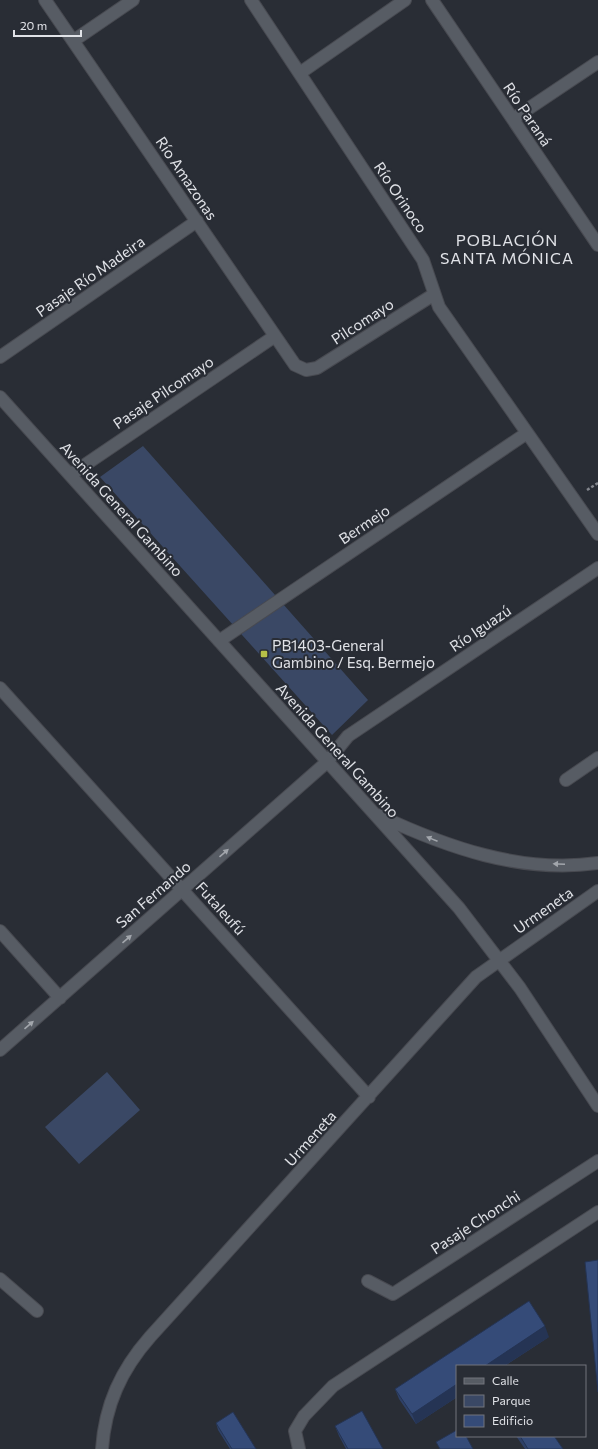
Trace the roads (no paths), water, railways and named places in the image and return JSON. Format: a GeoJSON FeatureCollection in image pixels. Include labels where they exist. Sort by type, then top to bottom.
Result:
{"type":"FeatureCollection","features":[{"type":"Feature","properties":{"kind":"street","name":"Río Amazonas"},"geometry":{"type":"LineString","coordinates":[[45,0],[295,365],[306,370]]}},
{"type":"Feature","properties":{"kind":"street"},"geometry":{"type":"LineString","coordinates":[[73,41],[133,0]]}},
{"type":"Feature","properties":{"kind":"street","name":"Río Orinoco"},"geometry":{"type":"LineString","coordinates":[[251,0],[423,260],[438,307],[598,534]]}},
{"type":"Feature","properties":{"kind":"street"},"geometry":{"type":"LineString","coordinates":[[300,73],[404,0]]}},
{"type":"Feature","properties":{"kind":"street","name":"Río Paraná"},"geometry":{"type":"LineString","coordinates":[[432,0],[598,245]]}},
{"type":"Feature","properties":{"kind":"street"},"geometry":{"type":"LineString","coordinates":[[513,119],[598,62]]}},
{"type":"Feature","properties":{"kind":"street","name":"Pasaje Río Madeira"},"geometry":{"type":"LineString","coordinates":[[0,357],[197,221]]}},
{"type":"Feature","properties":{"kind":"street","name":"Pilcomayo"},"geometry":{"type":"LineString","coordinates":[[306,370],[322,366],[433,295]]}},
{"type":"Feature","properties":{"kind":"street","name":"Pasaje Pilcomayo"},"geometry":{"type":"LineString","coordinates":[[70,475],[275,336]]}},
{"type":"Feature","properties":{"kind":"street","name":"Avenida General Gambino"},"geometry":{"type":"LineString","coordinates":[[0,397],[460,908],[520,988],[598,1106]]}},
{"type":"Feature","properties":{"kind":"street","name":"Bermejo"},"geometry":{"type":"LineString","coordinates":[[219,641],[527,433]]}},
{"type":"Feature","properties":{"kind":"street","name":"Río Iguazú"},"geometry":{"type":"LineString","coordinates":[[327,762],[348,736],[598,568]]}},
{"type":"Feature","properties":{"kind":"street","name":"Futaleufú"},"geometry":{"type":"LineString","coordinates":[[0,688],[369,1097]]}},
{"type":"Feature","properties":{"kind":"street"},"geometry":{"type":"LineString","coordinates":[[566,780],[598,758]]}},
{"type":"Feature","properties":{"kind":"street","name":"San Fernando"},"geometry":{"type":"LineString","coordinates":[[0,1050],[327,762]]}},
{"type":"Feature","properties":{"kind":"street"},"geometry":{"type":"LineString","coordinates":[[372,812],[438,841],[494,858],[547,864],[598,863]]}},
{"type":"Feature","properties":{"kind":"street","name":"Urmeneta"},"geometry":{"type":"LineString","coordinates":[[102,1449],[103,1428],[112,1396],[128,1365],[138,1350],[369,1097],[476,977],[598,891]]}},
{"type":"Feature","properties":{"kind":"street"},"geometry":{"type":"LineString","coordinates":[[0,931],[60,998]]}},
{"type":"Feature","properties":{"kind":"street","name":"Pasaje Chonchi"},"geometry":{"type":"LineString","coordinates":[[368,1281],[393,1294],[598,1161]]}},
{"type":"Feature","properties":{"kind":"street"},"geometry":{"type":"LineString","coordinates":[[299,1449],[295,1432],[304,1416],[333,1386],[598,1212]]}},
{"type":"Feature","properties":{"kind":"street"},"geometry":{"type":"LineString","coordinates":[[0,1280],[37,1311]]}},
{"type":"Feature","properties":{"kind":"place","name":"PB1403-General Gambino / Esq. Bermejo"},"geometry":{"type":"Point","coordinates":[264,654]}},
{"type":"Feature","properties":{"kind":"district","name":"POBLACIÓN SANTA MÓNICA"},"geometry":{"type":"Point","coordinates":[507,248]}}]}
